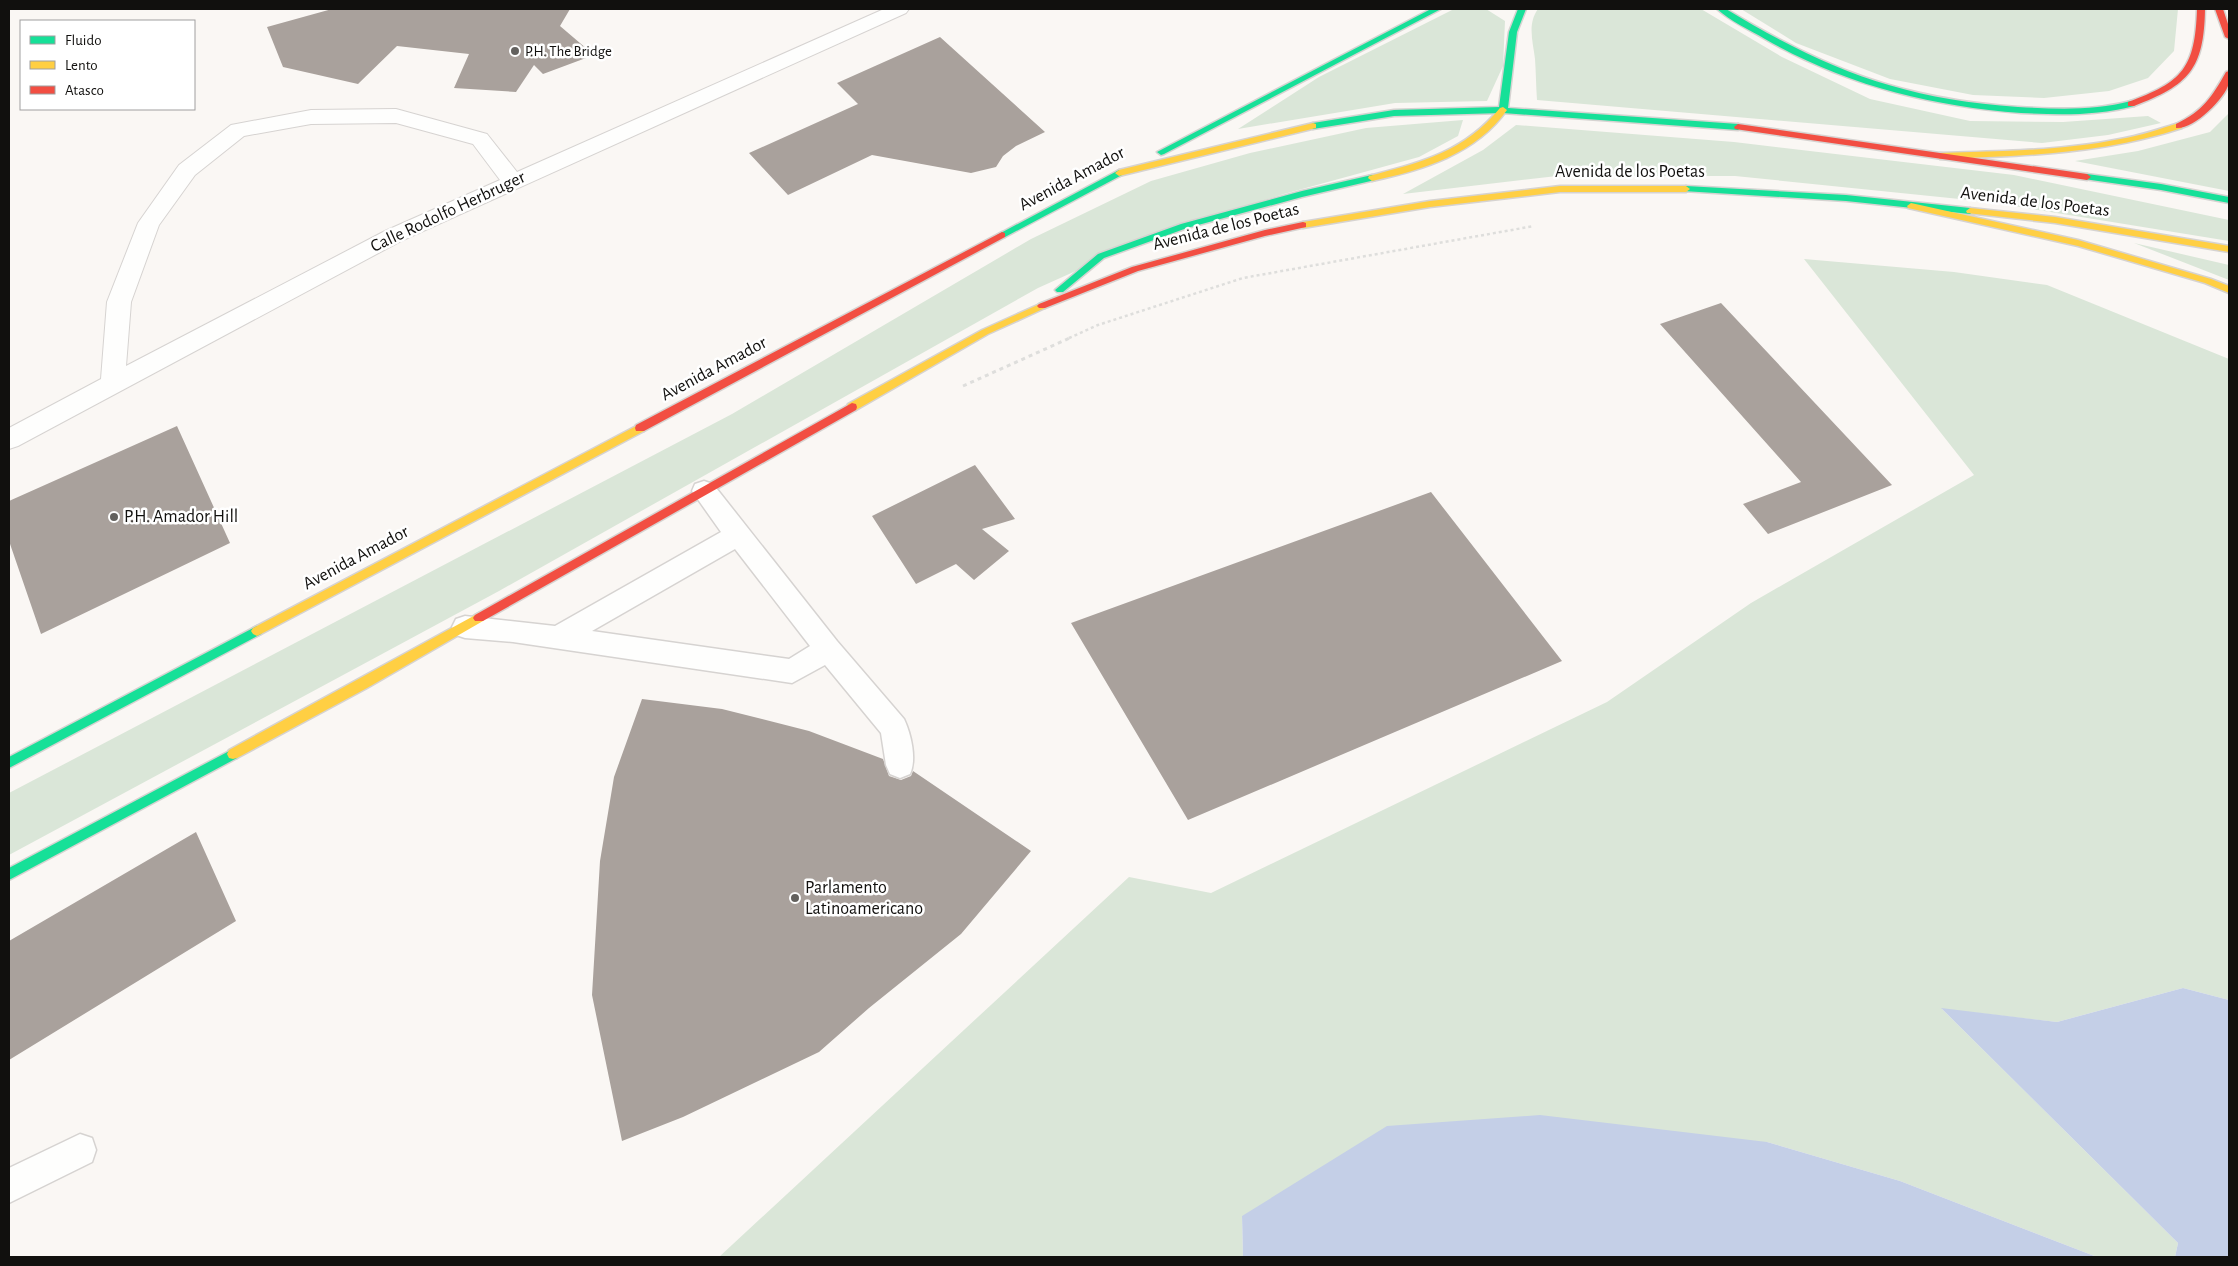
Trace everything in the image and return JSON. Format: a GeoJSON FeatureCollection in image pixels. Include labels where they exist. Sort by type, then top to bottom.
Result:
{"type":"FeatureCollection","features":[{"type":"Feature","properties":{"kind":"main road","name":"Avenida Amador"},"geometry":{"type":"LineString","coordinates":[[9,763],[1119,173],[1437,9]]}},
{"type":"Feature","properties":{"kind":"main road"},"geometry":{"type":"LineString","coordinates":[[9,874],[364,684],[985,332],[1042,306],[1101,256],[1184,226],[1302,194],[1401,172],[1467,144],[1486,130],[1503,110],[1513,32],[1522,9]]}},
{"type":"Feature","properties":{"kind":"main road"},"geometry":{"type":"LineString","coordinates":[[1721,9],[1794,52],[1824,66],[1883,88],[1952,104],[1995,109],[2050,111],[2109,108],[2153,97],[2171,88],[2185,77],[2193,63],[2202,26],[2201,9]]}},
{"type":"Feature","properties":{"kind":"main road"},"geometry":{"type":"LineString","coordinates":[[2219,9],[2229,37]]}},
{"type":"Feature","properties":{"kind":"main road"},"geometry":{"type":"LineString","coordinates":[[1940,156],[2073,150],[2146,137],[2192,120],[2211,105],[2225,88],[2229,74]]}},
{"type":"Feature","properties":{"kind":"main road","name":"Avenida de los Poetas"},"geometry":{"type":"LineString","coordinates":[[1119,173],[1298,128],[1394,113],[1503,110],[1728,126],[2161,187],[2229,200]]}},
{"type":"Feature","properties":{"kind":"main road","name":"Avenida de los Poetas"},"geometry":{"type":"LineString","coordinates":[[1042,306],[1135,269],[1265,233],[1344,217],[1430,204],[1560,189],[1661,188],[1751,191],[1846,198],[2056,220],[2153,234],[2229,250]]}},
{"type":"Feature","properties":{"kind":"main road"},"geometry":{"type":"LineString","coordinates":[[1911,206],[2078,243],[2208,281],[2229,290]]}},
{"type":"Feature","properties":{"kind":"street","name":"Calle Rodolfo Herbruger"},"geometry":{"type":"LineString","coordinates":[[9,440],[393,236],[899,9]]}},
{"type":"Feature","properties":{"kind":"street"},"geometry":{"type":"LineString","coordinates":[[113,384],[119,302],[149,224],[187,170],[238,130],[311,117],[396,116],[480,139],[513,182]]}},
{"type":"Feature","properties":{"kind":"lane"},"geometry":{"type":"LineString","coordinates":[[704,492],[828,649],[894,728],[900,765]]}},
{"type":"Feature","properties":{"kind":"lane"},"geometry":{"type":"LineString","coordinates":[[559,637],[737,535]]}},
{"type":"Feature","properties":{"kind":"lane"},"geometry":{"type":"LineString","coordinates":[[465,627],[559,637],[792,671],[828,649]]}},
{"type":"Feature","properties":{"kind":"lane"},"geometry":{"type":"LineString","coordinates":[[9,1186],[80,1150]]}},
{"type":"Feature","properties":{"kind":"path"},"geometry":{"type":"LineString","coordinates":[[957,388],[1098,325],[1243,278],[1536,225]]}},
{"type":"Feature","properties":{"kind":"green space"},"geometry":{"type":"Polygon","coordinates":[[[1454,9],[1486,9],[1505,21],[1503,66],[1487,101],[1395,103],[1238,129],[1319,77],[1454,9]]]}},
{"type":"Feature","properties":{"kind":"green space"},"geometry":{"type":"Polygon","coordinates":[[[1538,9],[1701,9],[1782,57],[1870,99],[1970,121],[2063,122],[2148,116],[2161,123],[2108,135],[2042,143],[1537,100],[1532,27],[1538,9]]]}},
{"type":"Feature","properties":{"kind":"green space"},"geometry":{"type":"Polygon","coordinates":[[[1741,9],[2178,9],[2174,51],[2148,78],[2109,91],[2044,98],[1973,95],[1890,79],[1796,43],[1741,9]]]}},
{"type":"Feature","properties":{"kind":"green space"},"geometry":{"type":"Polygon","coordinates":[[[2229,113],[2229,191],[2075,161],[2138,151],[2210,132],[2229,113]]]}},
{"type":"Feature","properties":{"kind":"green space"},"geometry":{"type":"Polygon","coordinates":[[[1463,120],[1458,136],[1419,157],[1284,194],[1158,234],[1038,288],[499,591],[9,855],[9,793],[732,414],[1031,239],[1151,181],[1250,153],[1366,128],[1463,120]]]}},
{"type":"Feature","properties":{"kind":"green space"},"geometry":{"type":"Polygon","coordinates":[[[1516,125],[1734,142],[2014,175],[2229,220],[2229,241],[1989,202],[1735,176],[1557,176],[1403,194],[1483,150],[1516,125]]]}},
{"type":"Feature","properties":{"kind":"green space"},"geometry":{"type":"Polygon","coordinates":[[[2134,243],[2229,265],[2229,280],[2134,243]]]}},
{"type":"Feature","properties":{"kind":"green space"},"geometry":{"type":"Polygon","coordinates":[[[1804,259],[1954,272],[2047,285],[2229,359],[2229,1000],[2183,988],[2057,1022],[1942,1009],[2178,1243],[2175,1257],[2097,1257],[1900,1181],[1767,1142],[1242,1216],[1243,1257],[719,1257],[1129,877],[1211,893],[1607,702],[1751,603],[1974,475],[1804,259]]]}},
{"type":"Feature","properties":{"kind":"water"},"geometry":{"type":"Polygon","coordinates":[[[2183,988],[2229,1000],[2229,1257],[2175,1257],[2178,1243],[1941,1008],[2057,1022],[2183,988]]]}},
{"type":"Feature","properties":{"kind":"water"},"geometry":{"type":"Polygon","coordinates":[[[1540,1115],[1767,1142],[1900,1181],[2097,1257],[1243,1257],[1242,1216],[1387,1126],[1540,1115]]]}},
{"type":"Feature","properties":{"kind":"building","name":"P.H. The Bridge"},"geometry":{"type":"Polygon","coordinates":[[[332,9],[570,9],[560,26],[594,55],[543,74],[534,65],[516,92],[454,88],[469,54],[397,46],[358,84],[283,67],[267,27],[332,9]]]}},
{"type":"Feature","properties":{"kind":"building"},"geometry":{"type":"Polygon","coordinates":[[[940,37],[1045,132],[1016,146],[1003,156],[996,167],[971,173],[872,155],[788,195],[749,153],[858,104],[837,83],[940,37]]]}},
{"type":"Feature","properties":{"kind":"building"},"geometry":{"type":"Polygon","coordinates":[[[1721,303],[1892,485],[1768,534],[1743,504],[1801,482],[1660,324],[1721,303]]]}},
{"type":"Feature","properties":{"kind":"building","name":"P.H. Amador Hill"},"geometry":{"type":"Polygon","coordinates":[[[177,426],[230,543],[41,634],[9,541],[9,501],[177,426]]]}},
{"type":"Feature","properties":{"kind":"building"},"geometry":{"type":"Polygon","coordinates":[[[975,465],[1015,519],[982,529],[1009,551],[974,580],[956,564],[916,584],[872,516],[975,465]]]}},
{"type":"Feature","properties":{"kind":"building"},"geometry":{"type":"Polygon","coordinates":[[[1431,492],[1562,661],[1188,820],[1071,623],[1431,492]]]}},
{"type":"Feature","properties":{"kind":"building","name":"Parlamento Latinoamericano"},"geometry":{"type":"Polygon","coordinates":[[[642,699],[722,709],[809,731],[883,759],[889,776],[901,780],[911,776],[913,771],[1031,851],[961,934],[869,1008],[819,1052],[683,1117],[622,1141],[592,995],[600,861],[614,777],[642,699]]]}},
{"type":"Feature","properties":{"kind":"building"},"geometry":{"type":"Polygon","coordinates":[[[196,832],[236,921],[9,1060],[9,941],[196,832]]]}},
{"type":"Feature","properties":{"kind":"traffic: fast"},"geometry":{"type":"LineString","coordinates":[[1161,152],[1437,9]]}},
{"type":"Feature","properties":{"kind":"traffic: fast"},"geometry":{"type":"LineString","coordinates":[[1503,110],[1513,32],[1522,9]]}},
{"type":"Feature","properties":{"kind":"traffic: fast"},"geometry":{"type":"LineString","coordinates":[[1721,9],[1773,40],[1826,67],[1902,93],[1963,104],[2050,112],[2105,110],[2131,104]]}},
{"type":"Feature","properties":{"kind":"traffic: fast"},"geometry":{"type":"LineString","coordinates":[[1313,126],[1394,113],[1503,110],[1738,127]]}},
{"type":"Feature","properties":{"kind":"traffic: fast"},"geometry":{"type":"LineString","coordinates":[[1002,235],[1119,173]]}},
{"type":"Feature","properties":{"kind":"traffic: fast"},"geometry":{"type":"LineString","coordinates":[[2087,177],[2161,187],[2229,200]]}},
{"type":"Feature","properties":{"kind":"traffic: fast"},"geometry":{"type":"LineString","coordinates":[[1060,290],[1101,256],[1184,226],[1302,194],[1372,178]]}},
{"type":"Feature","properties":{"kind":"traffic: fast"},"geometry":{"type":"LineString","coordinates":[[1686,189],[1846,198],[1970,211]]}},
{"type":"Feature","properties":{"kind":"traffic: fast"},"geometry":{"type":"LineString","coordinates":[[9,763],[257,631]]}},
{"type":"Feature","properties":{"kind":"traffic: fast"},"geometry":{"type":"LineString","coordinates":[[9,874],[233,754]]}},
{"type":"Feature","properties":{"kind":"traffic: slow"},"geometry":{"type":"LineString","coordinates":[[1372,178],[1432,161],[1460,148],[1490,126],[1503,110]]}},
{"type":"Feature","properties":{"kind":"traffic: slow"},"geometry":{"type":"LineString","coordinates":[[1119,173],[1313,126]]}},
{"type":"Feature","properties":{"kind":"traffic: slow"},"geometry":{"type":"LineString","coordinates":[[1940,156],[2031,153],[2091,147],[2121,142],[2179,126]]}},
{"type":"Feature","properties":{"kind":"traffic: slow"},"geometry":{"type":"LineString","coordinates":[[1303,225],[1430,204],[1560,189],[1686,189]]}},
{"type":"Feature","properties":{"kind":"traffic: slow"},"geometry":{"type":"LineString","coordinates":[[1911,206],[2078,243],[2208,281],[2229,290]]}},
{"type":"Feature","properties":{"kind":"traffic: slow"},"geometry":{"type":"LineString","coordinates":[[1970,211],[2055,220],[2229,249]]}},
{"type":"Feature","properties":{"kind":"traffic: slow"},"geometry":{"type":"LineString","coordinates":[[852,407],[985,332],[1042,306]]}},
{"type":"Feature","properties":{"kind":"traffic: slow"},"geometry":{"type":"LineString","coordinates":[[257,631],[640,428]]}},
{"type":"Feature","properties":{"kind":"traffic: slow"},"geometry":{"type":"LineString","coordinates":[[233,754],[363,684],[479,618]]}},
{"type":"Feature","properties":{"kind":"traffic: jam"},"geometry":{"type":"LineString","coordinates":[[2131,104],[2165,90],[2187,72],[2194,60],[2198,46],[2201,9]]}},
{"type":"Feature","properties":{"kind":"traffic: jam"},"geometry":{"type":"LineString","coordinates":[[2219,9],[2229,37]]}},
{"type":"Feature","properties":{"kind":"traffic: jam"},"geometry":{"type":"LineString","coordinates":[[2179,126],[2196,117],[2210,105],[2221,91],[2229,74]]}},
{"type":"Feature","properties":{"kind":"traffic: jam"},"geometry":{"type":"LineString","coordinates":[[1738,127],[2087,177]]}},
{"type":"Feature","properties":{"kind":"traffic: jam"},"geometry":{"type":"LineString","coordinates":[[1042,306],[1135,269],[1265,233],[1303,225]]}},
{"type":"Feature","properties":{"kind":"traffic: jam"},"geometry":{"type":"LineString","coordinates":[[640,428],[1002,235]]}},
{"type":"Feature","properties":{"kind":"traffic: jam"},"geometry":{"type":"LineString","coordinates":[[479,618],[852,407]]}},
{"type":"Feature","properties":{"kind":"place","name":"P.H. The Bridge"},"geometry":{"type":"Point","coordinates":[515,51]}},
{"type":"Feature","properties":{"kind":"place","name":"P.H. Amador Hill"},"geometry":{"type":"Point","coordinates":[114,517]}},
{"type":"Feature","properties":{"kind":"place","name":"Parlamento Latinoamericano"},"geometry":{"type":"Point","coordinates":[795,898]}}]}
